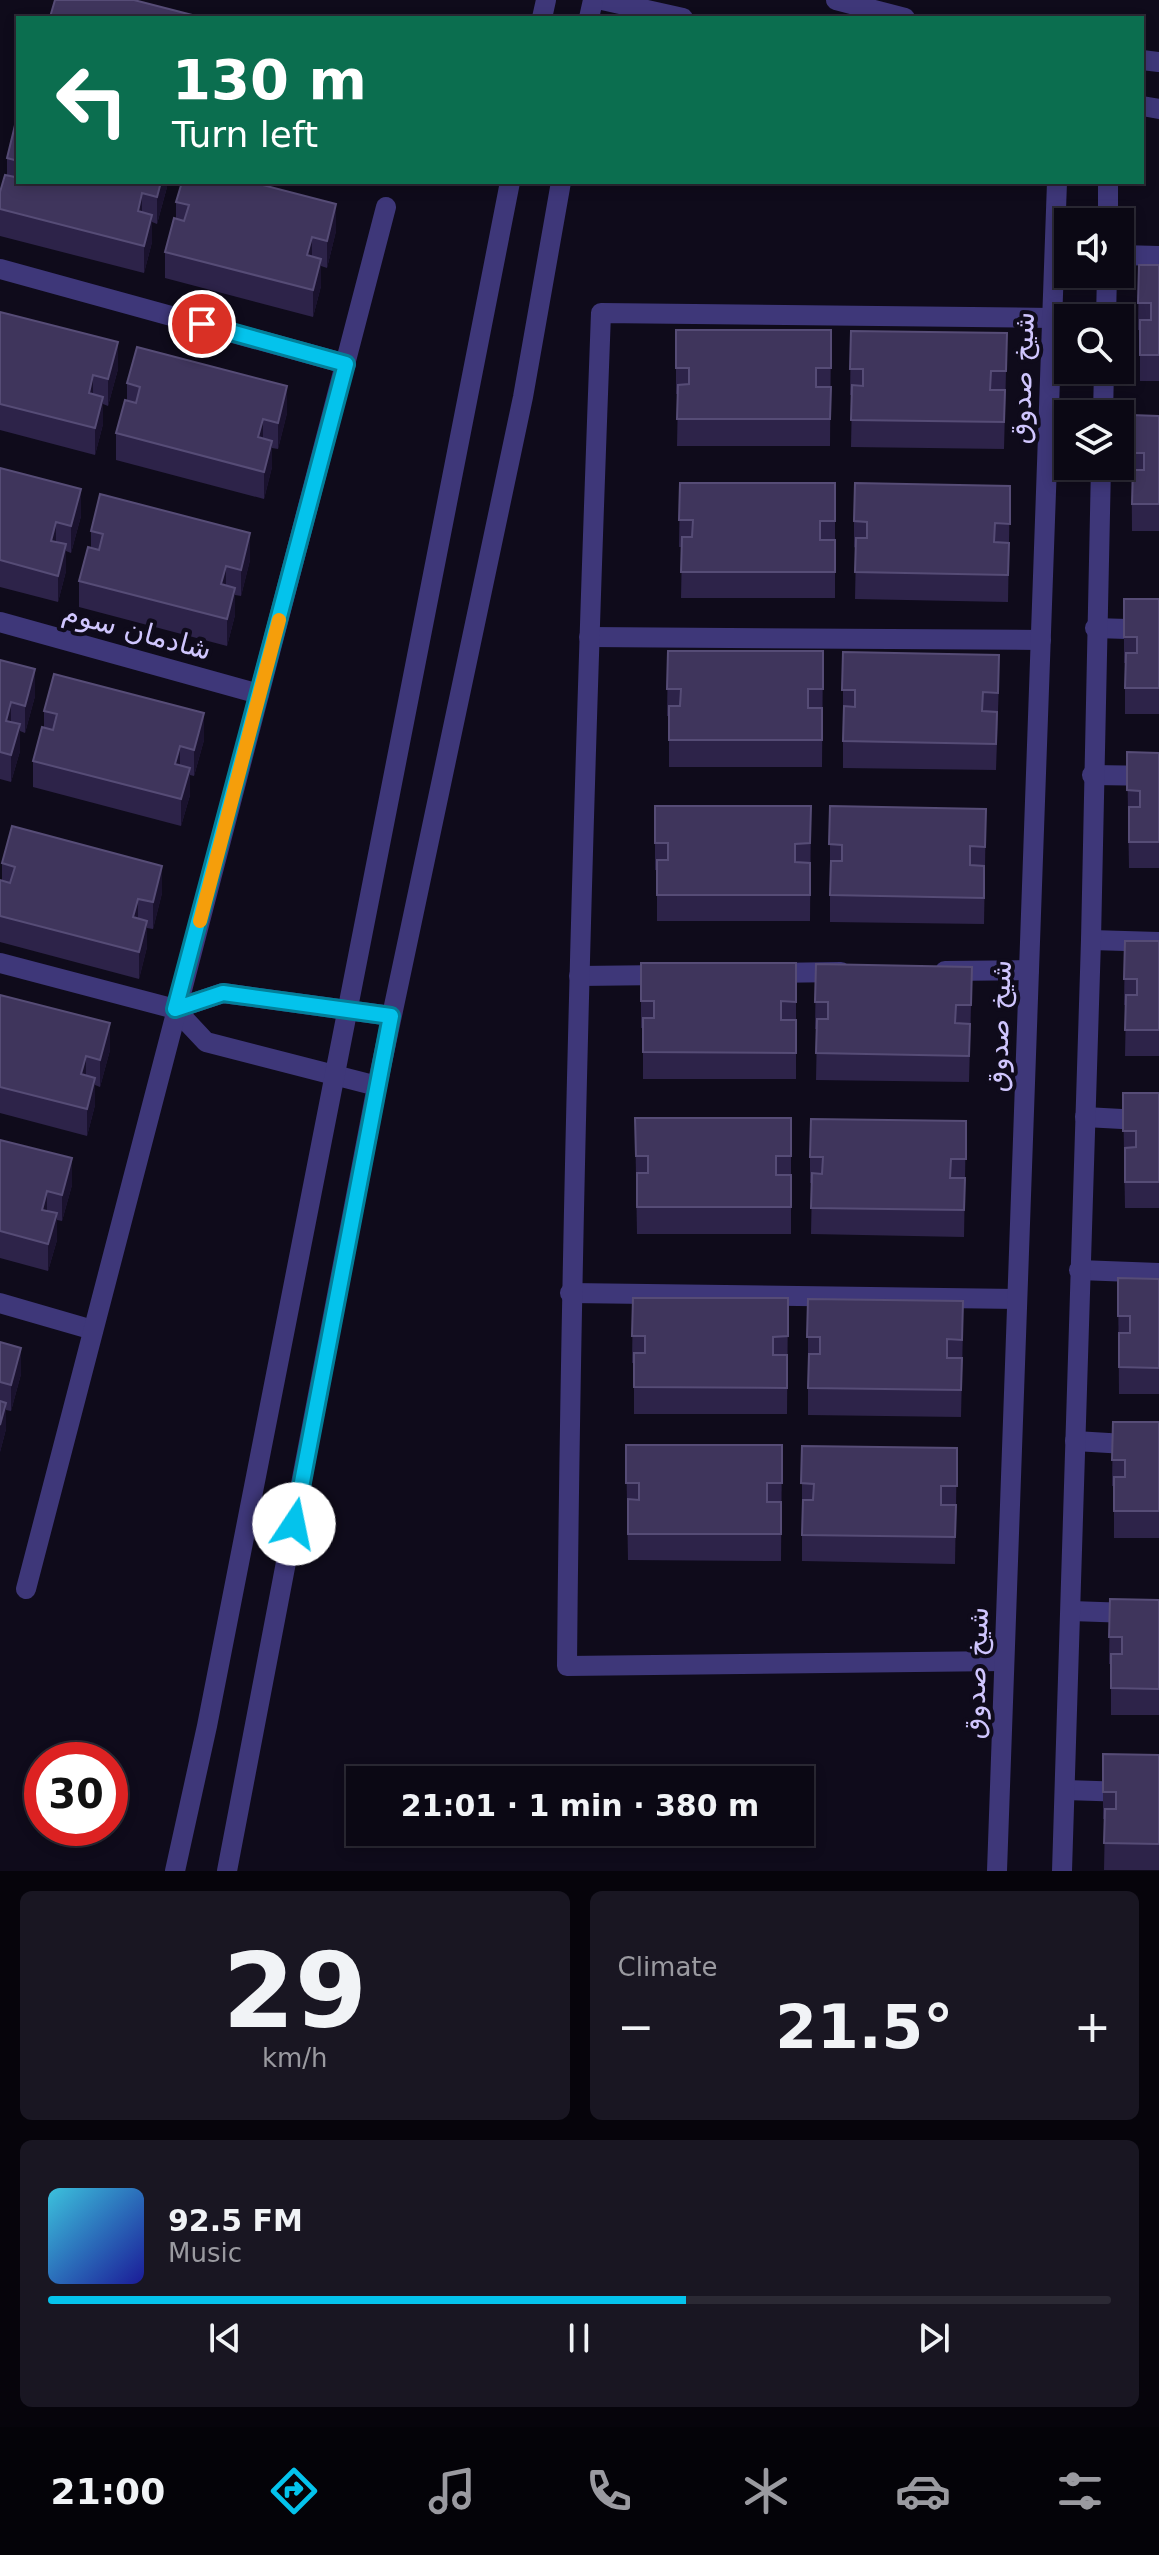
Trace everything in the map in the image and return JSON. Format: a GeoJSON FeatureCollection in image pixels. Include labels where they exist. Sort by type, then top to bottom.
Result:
{"type":"FeatureCollection","features":[{"type":"Feature","properties":{"kind":"street"},"geometry":{"type":"LineString","coordinates":[[602,0],[674,16]]}},
{"type":"Feature","properties":{"kind":"street"},"geometry":{"type":"LineString","coordinates":[[836,0],[897,16]]}},
{"type":"Feature","properties":{"kind":"street"},"geometry":{"type":"LineString","coordinates":[[175,1871],[207,1726],[336,1076],[345,1009],[510,184]]}},
{"type":"Feature","properties":{"kind":"street"},"geometry":{"type":"LineString","coordinates":[[227,1871],[377,1086],[523,397],[561,184]]}},
{"type":"Feature","properties":{"kind":"street","name":"شیخ صدوق"},"geometry":{"type":"LineString","coordinates":[[997,1871],[1057,184]]}},
{"type":"Feature","properties":{"kind":"street"},"geometry":{"type":"LineString","coordinates":[[1108,184],[1108,208]]}},
{"type":"Feature","properties":{"kind":"street"},"geometry":{"type":"LineString","coordinates":[[26,1589],[386,207]]}},
{"type":"Feature","properties":{"kind":"street"},"geometry":{"type":"LineString","coordinates":[[1134,255],[1159,256]]}},
{"type":"Feature","properties":{"kind":"street"},"geometry":{"type":"LineString","coordinates":[[0,269],[346,364]]}},
{"type":"Feature","properties":{"kind":"street"},"geometry":{"type":"LineString","coordinates":[[1004,1661],[567,1666],[570,1293],[589,637],[601,313],[1052,318]]}},
{"type":"Feature","properties":{"kind":"street"},"geometry":{"type":"LineString","coordinates":[[1134,457],[1159,458]]}},
{"type":"Feature","properties":{"kind":"street"},"geometry":{"type":"LineString","coordinates":[[1062,1871],[1091,940],[1095,628],[1100,480]]}},
{"type":"Feature","properties":{"kind":"street","name":"شادمان سوم"},"geometry":{"type":"LineString","coordinates":[[0,622],[259,694]]}},
{"type":"Feature","properties":{"kind":"street"},"geometry":{"type":"LineString","coordinates":[[1095,628],[1159,630]]}},
{"type":"Feature","properties":{"kind":"street"},"geometry":{"type":"LineString","coordinates":[[589,637],[1041,640]]}},
{"type":"Feature","properties":{"kind":"street"},"geometry":{"type":"LineString","coordinates":[[1092,775],[1159,776]]}},
{"type":"Feature","properties":{"kind":"street"},"geometry":{"type":"LineString","coordinates":[[1091,940],[1159,942]]}},
{"type":"Feature","properties":{"kind":"street"},"geometry":{"type":"LineString","coordinates":[[0,963],[175,1009],[206,1042],[377,1086]]}},
{"type":"Feature","properties":{"kind":"street"},"geometry":{"type":"LineString","coordinates":[[921,971],[1029,970]]}},
{"type":"Feature","properties":{"kind":"street"},"geometry":{"type":"LineString","coordinates":[[750,973],[858,972]]}},
{"type":"Feature","properties":{"kind":"street"},"geometry":{"type":"LineString","coordinates":[[579,976],[688,974]]}},
{"type":"Feature","properties":{"kind":"street"},"geometry":{"type":"LineString","coordinates":[[175,1009],[223,993],[391,1016]]}},
{"type":"Feature","properties":{"kind":"street"},"geometry":{"type":"LineString","coordinates":[[1085,1117],[1159,1121]]}},
{"type":"Feature","properties":{"kind":"street"},"geometry":{"type":"LineString","coordinates":[[1079,1270],[1159,1273]]}},
{"type":"Feature","properties":{"kind":"street"},"geometry":{"type":"LineString","coordinates":[[570,1293],[1017,1299]]}},
{"type":"Feature","properties":{"kind":"street"},"geometry":{"type":"LineString","coordinates":[[0,1303],[93,1330]]}},
{"type":"Feature","properties":{"kind":"street"},"geometry":{"type":"LineString","coordinates":[[1075,1441],[1159,1446]]}},
{"type":"Feature","properties":{"kind":"street"},"geometry":{"type":"LineString","coordinates":[[1071,1611],[1159,1614]]}},
{"type":"Feature","properties":{"kind":"street"},"geometry":{"type":"LineString","coordinates":[[1065,1790],[1159,1793]]}},
{"type":"Feature","properties":{"kind":"building"},"geometry":{"type":"Polygon","coordinates":[[[55,0],[134,0],[196,16],[50,16],[55,0]]]}},
{"type":"Feature","properties":{"kind":"building"},"geometry":{"type":"Polygon","coordinates":[[[16,121],[16,160],[7,158],[16,121]]]}},
{"type":"Feature","properties":{"kind":"building"},"geometry":{"type":"Polygon","coordinates":[[[16,173],[16,184],[160,184],[157,197],[142,193],[138,211],[152,215],[144,246],[0,209],[0,192],[5,175],[15,177],[16,173]]]}},
{"type":"Feature","properties":{"kind":"building"},"geometry":{"type":"Polygon","coordinates":[[[181,184],[259,184],[336,204],[327,241],[312,237],[307,255],[321,259],[313,290],[165,252],[174,218],[184,221],[189,205],[176,202],[181,184]]]}},
{"type":"Feature","properties":{"kind":"building"},"geometry":{"type":"Polygon","coordinates":[[[1139,265],[1159,265],[1159,355],[1140,355],[1140,320],[1151,320],[1151,303],[1138,303],[1139,265]]]}},
{"type":"Feature","properties":{"kind":"building"},"geometry":{"type":"Polygon","coordinates":[[[0,312],[118,342],[108,379],[93,375],[89,393],[103,397],[95,428],[0,404],[0,312]]]}},
{"type":"Feature","properties":{"kind":"building"},"geometry":{"type":"Polygon","coordinates":[[[676,330],[831,330],[831,368],[816,368],[816,387],[831,387],[830,419],[677,419],[678,385],[689,384],[689,368],[676,368],[676,330]]]}},
{"type":"Feature","properties":{"kind":"building"},"geometry":{"type":"Polygon","coordinates":[[[851,331],[1007,333],[1006,371],[991,371],[990,390],[1005,390],[1004,422],[851,420],[852,385],[863,386],[863,369],[850,369],[851,331]]]}},
{"type":"Feature","properties":{"kind":"building"},"geometry":{"type":"Polygon","coordinates":[[[137,347],[287,386],[278,423],[263,419],[258,437],[272,441],[264,472],[116,433],[125,400],[136,403],[140,387],[127,383],[137,347]]]}},
{"type":"Feature","properties":{"kind":"building"},"geometry":{"type":"Polygon","coordinates":[[[1134,415],[1159,416],[1159,504],[1132,504],[1134,470],[1144,470],[1144,453],[1134,453],[1134,415]]]}},
{"type":"Feature","properties":{"kind":"building"},"geometry":{"type":"Polygon","coordinates":[[[0,468],[81,489],[71,526],[56,522],[51,541],[66,544],[58,576],[0,560],[0,468]]]}},
{"type":"Feature","properties":{"kind":"building"},"geometry":{"type":"Polygon","coordinates":[[[680,483],[835,483],[835,521],[820,521],[820,540],[835,540],[835,572],[681,572],[682,537],[692,537],[693,520],[679,520],[680,483]]]}},
{"type":"Feature","properties":{"kind":"building"},"geometry":{"type":"Polygon","coordinates":[[[855,483],[1010,486],[1010,524],[995,523],[994,542],[1009,543],[1008,575],[855,572],[856,538],[867,538],[867,522],[854,521],[855,483]]]}},
{"type":"Feature","properties":{"kind":"building"},"geometry":{"type":"Polygon","coordinates":[[[100,494],[250,533],[241,570],[226,566],[221,584],[235,588],[227,619],[79,581],[88,547],[99,550],[103,534],[91,531],[100,494]]]}},
{"type":"Feature","properties":{"kind":"building"},"geometry":{"type":"Polygon","coordinates":[[[1124,599],[1159,599],[1159,688],[1125,688],[1126,653],[1137,653],[1137,637],[1124,637],[1124,599]]]}},
{"type":"Feature","properties":{"kind":"building"},"geometry":{"type":"Polygon","coordinates":[[[668,651],[823,651],[823,689],[808,689],[808,708],[822,708],[822,740],[669,740],[669,706],[680,706],[681,689],[667,689],[668,651]]]}},
{"type":"Feature","properties":{"kind":"building"},"geometry":{"type":"Polygon","coordinates":[[[843,652],[999,655],[998,693],[983,692],[982,711],[997,712],[996,744],[843,741],[844,706],[855,707],[855,690],[842,690],[843,652]]]}},
{"type":"Feature","properties":{"kind":"building"},"geometry":{"type":"Polygon","coordinates":[[[0,660],[35,669],[25,706],[11,702],[6,721],[20,724],[11,755],[0,752],[0,660]]]}},
{"type":"Feature","properties":{"kind":"building"},"geometry":{"type":"Polygon","coordinates":[[[54,674],[204,713],[194,750],[180,746],[175,764],[190,768],[181,799],[33,761],[42,727],[53,730],[57,714],[44,711],[54,674]]]}},
{"type":"Feature","properties":{"kind":"building"},"geometry":{"type":"Polygon","coordinates":[[[1127,752],[1159,753],[1159,842],[1129,842],[1129,807],[1140,807],[1140,791],[1127,790],[1127,752]]]}},
{"type":"Feature","properties":{"kind":"building"},"geometry":{"type":"Polygon","coordinates":[[[655,806],[811,806],[810,843],[795,844],[795,862],[810,863],[810,895],[657,895],[657,860],[668,860],[668,843],[655,843],[655,806]]]}},
{"type":"Feature","properties":{"kind":"building"},"geometry":{"type":"Polygon","coordinates":[[[830,806],[986,809],[985,847],[970,846],[970,865],[984,866],[984,898],[830,895],[831,861],[842,861],[842,845],[829,844],[830,806]]]}},
{"type":"Feature","properties":{"kind":"building"},"geometry":{"type":"Polygon","coordinates":[[[12,826],[162,866],[153,902],[138,899],[133,917],[147,921],[139,952],[0,916],[0,880],[10,883],[15,867],[2,863],[12,826]]]}},
{"type":"Feature","properties":{"kind":"building"},"geometry":{"type":"Polygon","coordinates":[[[1125,941],[1159,941],[1159,1030],[1125,1030],[1126,995],[1137,995],[1137,979],[1124,979],[1125,941]]]}},
{"type":"Feature","properties":{"kind":"building"},"geometry":{"type":"Polygon","coordinates":[[[641,963],[796,963],[796,1002],[781,1001],[781,1020],[796,1020],[796,1053],[643,1052],[643,1018],[654,1018],[654,1001],[641,1001],[641,963]]]}},
{"type":"Feature","properties":{"kind":"building"},"geometry":{"type":"Polygon","coordinates":[[[816,964],[972,967],[971,1005],[956,1005],[955,1023],[970,1024],[969,1056],[816,1053],[817,1019],[828,1019],[828,1002],[815,1002],[816,964]]]}},
{"type":"Feature","properties":{"kind":"building"},"geometry":{"type":"Polygon","coordinates":[[[0,995],[110,1023],[100,1060],[86,1056],[81,1074],[95,1078],[87,1109],[0,1087],[0,995]]]}},
{"type":"Feature","properties":{"kind":"building"},"geometry":{"type":"Polygon","coordinates":[[[1123,1093],[1159,1093],[1159,1182],[1125,1182],[1125,1148],[1136,1147],[1136,1131],[1123,1131],[1123,1093]]]}},
{"type":"Feature","properties":{"kind":"building"},"geometry":{"type":"Polygon","coordinates":[[[635,1118],[791,1118],[791,1156],[776,1156],[776,1175],[791,1175],[791,1207],[637,1207],[637,1173],[648,1173],[648,1156],[636,1156],[635,1118]]]}},
{"type":"Feature","properties":{"kind":"building"},"geometry":{"type":"Polygon","coordinates":[[[811,1119],[966,1121],[966,1159],[951,1159],[950,1178],[965,1178],[964,1210],[811,1208],[812,1173],[822,1174],[823,1157],[810,1157],[811,1119]]]}},
{"type":"Feature","properties":{"kind":"building"},"geometry":{"type":"Polygon","coordinates":[[[0,1140],[72,1158],[62,1195],[47,1191],[42,1210],[57,1213],[48,1244],[0,1231],[0,1140]]]}},
{"type":"Feature","properties":{"kind":"building"},"geometry":{"type":"Polygon","coordinates":[[[1118,1278],[1159,1279],[1159,1368],[1119,1367],[1119,1333],[1130,1333],[1130,1316],[1118,1316],[1118,1278]]]}},
{"type":"Feature","properties":{"kind":"building"},"geometry":{"type":"Polygon","coordinates":[[[633,1298],[788,1298],[788,1336],[773,1337],[773,1355],[787,1355],[787,1388],[634,1387],[634,1353],[645,1353],[645,1336],[632,1336],[633,1298]]]}},
{"type":"Feature","properties":{"kind":"building"},"geometry":{"type":"Polygon","coordinates":[[[808,1299],[963,1301],[962,1340],[947,1339],[947,1358],[962,1358],[961,1390],[808,1388],[809,1354],[820,1354],[820,1337],[807,1337],[808,1299]]]}},
{"type":"Feature","properties":{"kind":"building"},"geometry":{"type":"Polygon","coordinates":[[[0,1342],[21,1348],[11,1385],[0,1382],[0,1342]]]}},
{"type":"Feature","properties":{"kind":"building"},"geometry":{"type":"Polygon","coordinates":[[[0,1401],[6,1403],[0,1425],[0,1401]]]}},
{"type":"Feature","properties":{"kind":"building"},"geometry":{"type":"Polygon","coordinates":[[[1113,1422],[1159,1422],[1159,1511],[1114,1511],[1114,1477],[1125,1477],[1125,1460],[1112,1460],[1113,1422]]]}},
{"type":"Feature","properties":{"kind":"building"},"geometry":{"type":"Polygon","coordinates":[[[626,1445],[782,1445],[782,1483],[767,1483],[767,1502],[781,1502],[781,1534],[628,1534],[628,1499],[639,1500],[639,1483],[626,1483],[626,1445]]]}},
{"type":"Feature","properties":{"kind":"building"},"geometry":{"type":"Polygon","coordinates":[[[802,1446],[957,1448],[957,1486],[941,1486],[941,1505],[956,1505],[955,1537],[802,1535],[803,1500],[813,1500],[814,1484],[801,1483],[802,1446]]]}},
{"type":"Feature","properties":{"kind":"building"},"geometry":{"type":"Polygon","coordinates":[[[1110,1599],[1159,1600],[1159,1689],[1111,1688],[1111,1654],[1122,1654],[1122,1637],[1109,1637],[1110,1599]]]}},
{"type":"Feature","properties":{"kind":"building"},"geometry":{"type":"Polygon","coordinates":[[[1103,1754],[1159,1755],[1159,1844],[1104,1843],[1105,1809],[1116,1809],[1116,1792],[1103,1792],[1103,1754]]]}},
{"type":"Feature","properties":{"kind":"slow traffic"},"geometry":{"type":"LineString","coordinates":[[200,921],[279,620]]}},
{"type":"Feature","properties":{"kind":"route"},"geometry":{"type":"LineString","coordinates":[[202,324],[346,364],[175,1009],[223,993],[391,1016],[294,1524]]}}]}
